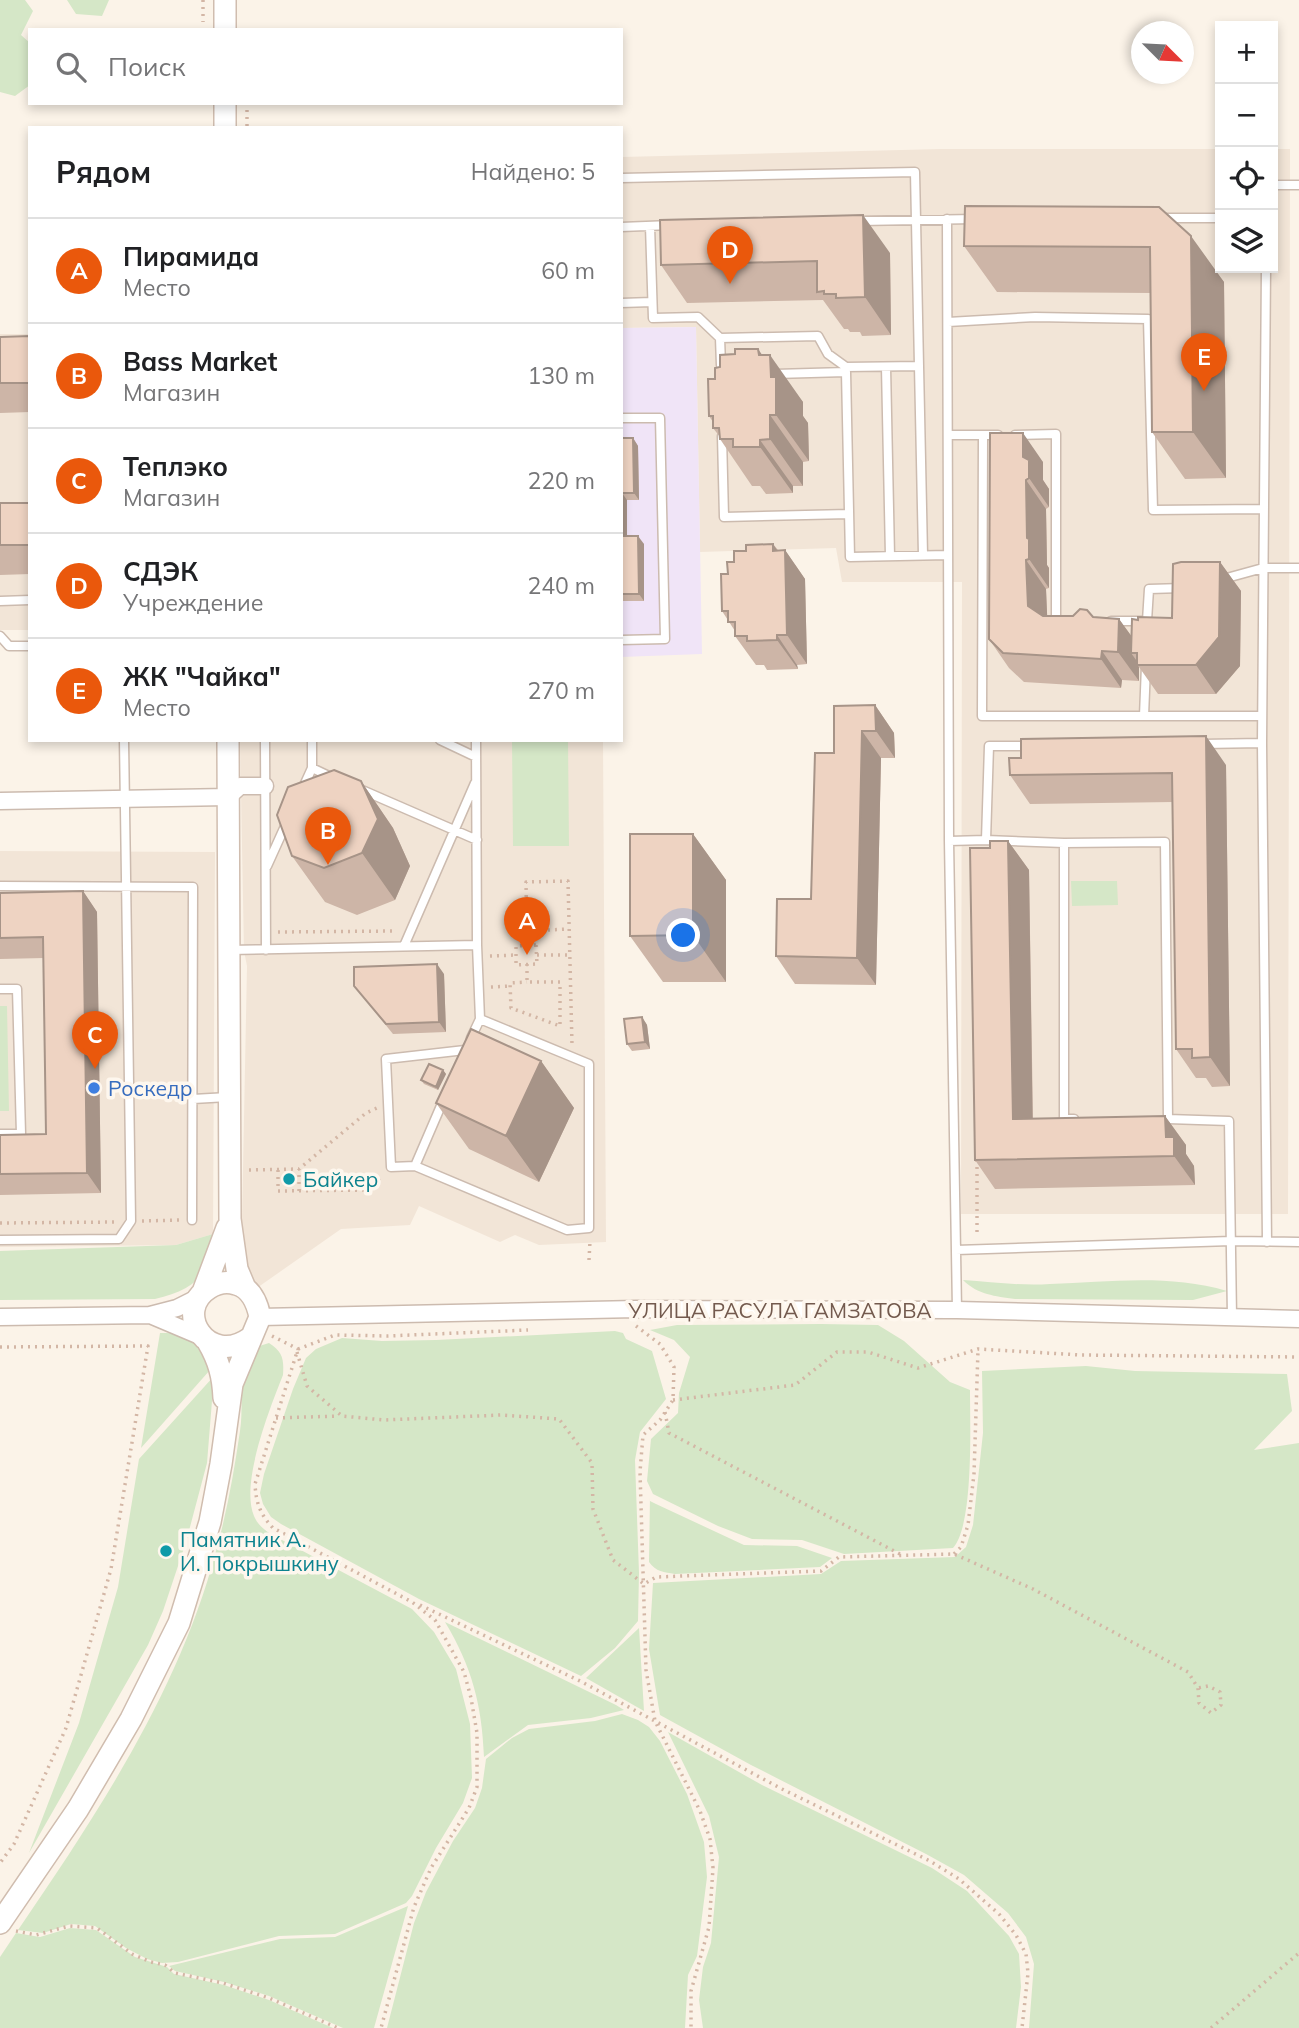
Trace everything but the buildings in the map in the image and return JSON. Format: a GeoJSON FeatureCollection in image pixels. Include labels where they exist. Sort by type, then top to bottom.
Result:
{"type":"FeatureCollection","features":[{"type":"Feature","properties":{"kind":"main road"},"geometry":{"type":"LineString","coordinates":[[225,0],[225,28]]}},
{"type":"Feature","properties":{"kind":"main road"},"geometry":{"type":"LineString","coordinates":[[225,105],[225,126]]}},
{"type":"Feature","properties":{"kind":"main road"},"geometry":{"type":"LineString","coordinates":[[4,1926],[131,1720],[179,1623],[211,1521],[222,1464],[232,1384],[256,1328],[258,1306],[245,1288],[237,1269],[230,1219],[228,742]]}},
{"type":"Feature","properties":{"kind":"main road"},"geometry":{"type":"LineString","coordinates":[[226,1421],[219,1359],[194,1318],[195,1307],[223,1243],[230,1219]]}},
{"type":"Feature","properties":{"kind":"main road"},"geometry":{"type":"LineString","coordinates":[[201,1295],[223,1282],[235,1283],[245,1288]]}},
{"type":"Feature","properties":{"kind":"main road"},"geometry":{"type":"LineString","coordinates":[[205,1340],[219,1347],[230,1348],[241,1345],[256,1328]]}},
{"type":"Feature","properties":{"kind":"street"},"geometry":{"type":"LineString","coordinates":[[0,801],[228,797],[240,786],[265,786]]}},
{"type":"Feature","properties":{"kind":"street"},"geometry":{"type":"LineString","coordinates":[[0,1317],[150,1315],[177,1308],[201,1295]]}},
{"type":"Feature","properties":{"kind":"street","name":"УЛИЦА РАСУЛА ГАМЗАТОВА"},"geometry":{"type":"LineString","coordinates":[[256,1328],[636,1309],[957,1310],[1299,1319]]}},
{"type":"Feature","properties":{"kind":"street"},"geometry":{"type":"LineString","coordinates":[[150,1315],[205,1340]]}},
{"type":"Feature","properties":{"kind":"lane"},"geometry":{"type":"LineString","coordinates":[[623,178],[915,172],[923,555]]}},
{"type":"Feature","properties":{"kind":"lane"},"geometry":{"type":"LineString","coordinates":[[1278,186],[1299,185]]}},
{"type":"Feature","properties":{"kind":"lane"},"geometry":{"type":"LineString","coordinates":[[1153,218],[1215,218]]}},
{"type":"Feature","properties":{"kind":"lane"},"geometry":{"type":"LineString","coordinates":[[947,219],[949,841],[957,1310]]}},
{"type":"Feature","properties":{"kind":"lane"},"geometry":{"type":"LineString","coordinates":[[846,221],[978,219]]}},
{"type":"Feature","properties":{"kind":"lane"},"geometry":{"type":"LineString","coordinates":[[623,226],[678,225]]}},
{"type":"Feature","properties":{"kind":"lane"},"geometry":{"type":"LineString","coordinates":[[650,226],[653,318],[698,317],[720,338],[721,375]]}},
{"type":"Feature","properties":{"kind":"lane"},"geometry":{"type":"LineString","coordinates":[[1266,273],[1262,743],[1267,1242]]}},
{"type":"Feature","properties":{"kind":"lane"},"geometry":{"type":"LineString","coordinates":[[623,303],[652,302]]}},
{"type":"Feature","properties":{"kind":"lane"},"geometry":{"type":"LineString","coordinates":[[948,322],[1035,317],[1149,319],[1153,510],[1263,509]]}},
{"type":"Feature","properties":{"kind":"lane"},"geometry":{"type":"LineString","coordinates":[[720,338],[818,336],[828,354],[846,370],[850,557],[948,555]]}},
{"type":"Feature","properties":{"kind":"lane"},"geometry":{"type":"LineString","coordinates":[[886,366],[890,556]]}},
{"type":"Feature","properties":{"kind":"lane"},"geometry":{"type":"LineString","coordinates":[[763,374],[919,366]]}},
{"type":"Feature","properties":{"kind":"lane"},"geometry":{"type":"LineString","coordinates":[[623,418],[660,418],[665,639],[623,640]]}},
{"type":"Feature","properties":{"kind":"lane"},"geometry":{"type":"LineString","coordinates":[[722,427],[724,517],[849,514]]}},
{"type":"Feature","properties":{"kind":"lane"},"geometry":{"type":"LineString","coordinates":[[948,435],[1056,434],[1056,622],[1069,621]]}},
{"type":"Feature","properties":{"kind":"lane"},"geometry":{"type":"LineString","coordinates":[[983,435],[982,716],[1262,716]]}},
{"type":"Feature","properties":{"kind":"lane"},"geometry":{"type":"LineString","coordinates":[[1214,581],[1263,568],[1299,568]]}},
{"type":"Feature","properties":{"kind":"lane"},"geometry":{"type":"LineString","coordinates":[[1147,635],[1149,589],[1189,587]]}},
{"type":"Feature","properties":{"kind":"lane"},"geometry":{"type":"LineString","coordinates":[[0,601],[28,600]]}},
{"type":"Feature","properties":{"kind":"lane"},"geometry":{"type":"LineString","coordinates":[[1095,621],[1147,621]]}},
{"type":"Feature","properties":{"kind":"lane"},"geometry":{"type":"LineString","coordinates":[[0,636],[9,646],[28,646]]}},
{"type":"Feature","properties":{"kind":"lane"},"geometry":{"type":"LineString","coordinates":[[1144,716],[1146,662]]}},
{"type":"Feature","properties":{"kind":"lane"},"geometry":{"type":"LineString","coordinates":[[0,1240],[119,1239],[131,1222],[124,742]]}},
{"type":"Feature","properties":{"kind":"lane"},"geometry":{"type":"LineString","coordinates":[[264,742],[266,950]]}},
{"type":"Feature","properties":{"kind":"lane"},"geometry":{"type":"LineString","coordinates":[[300,793],[312,768],[312,742]]}},
{"type":"Feature","properties":{"kind":"lane"},"geometry":{"type":"LineString","coordinates":[[444,742],[476,757]]}},
{"type":"Feature","properties":{"kind":"lane"},"geometry":{"type":"LineString","coordinates":[[460,1061],[480,1019],[476,742]]}},
{"type":"Feature","properties":{"kind":"lane"},"geometry":{"type":"LineString","coordinates":[[1194,744],[1262,743]]}},
{"type":"Feature","properties":{"kind":"lane"},"geometry":{"type":"LineString","coordinates":[[986,840],[989,746],[1044,746]]}},
{"type":"Feature","properties":{"kind":"lane"},"geometry":{"type":"LineString","coordinates":[[312,768],[335,779]]}},
{"type":"Feature","properties":{"kind":"lane"},"geometry":{"type":"LineString","coordinates":[[404,946],[477,781]]}},
{"type":"Feature","properties":{"kind":"lane"},"geometry":{"type":"LineString","coordinates":[[347,784],[477,840]]}},
{"type":"Feature","properties":{"kind":"lane"},"geometry":{"type":"LineString","coordinates":[[266,869],[289,818]]}},
{"type":"Feature","properties":{"kind":"lane"},"geometry":{"type":"LineString","coordinates":[[949,841],[1165,842],[1168,1119]]}},
{"type":"Feature","properties":{"kind":"lane"},"geometry":{"type":"LineString","coordinates":[[1064,843],[1064,1119],[1090,1119]]}},
{"type":"Feature","properties":{"kind":"lane"},"geometry":{"type":"LineString","coordinates":[[0,886],[193,887],[192,1220]]}},
{"type":"Feature","properties":{"kind":"lane"},"geometry":{"type":"LineString","coordinates":[[229,950],[477,945]]}},
{"type":"Feature","properties":{"kind":"lane"},"geometry":{"type":"LineString","coordinates":[[0,989],[17,989],[21,1134],[0,1134]]}},
{"type":"Feature","properties":{"kind":"lane"},"geometry":{"type":"LineString","coordinates":[[465,1050],[386,1059],[391,1167],[415,1166],[567,1230],[589,1228],[589,1065],[480,1019]]}},
{"type":"Feature","properties":{"kind":"lane"},"geometry":{"type":"LineString","coordinates":[[415,1166],[445,1096]]}},
{"type":"Feature","properties":{"kind":"lane"},"geometry":{"type":"LineString","coordinates":[[193,1099],[230,1097]]}},
{"type":"Feature","properties":{"kind":"lane"},"geometry":{"type":"LineString","coordinates":[[1155,1119],[1229,1121],[1232,1317]]}},
{"type":"Feature","properties":{"kind":"lane"},"geometry":{"type":"LineString","coordinates":[[956,1250],[1231,1241],[1299,1242]]}},
{"type":"Feature","properties":{"kind":"path"},"geometry":{"type":"LineString","coordinates":[[203,0],[204,28]]}},
{"type":"Feature","properties":{"kind":"path"},"geometry":{"type":"LineString","coordinates":[[247,105],[247,126]]}},
{"type":"Feature","properties":{"kind":"path"},"geometry":{"type":"LineString","coordinates":[[527,946],[526,882],[568,881],[572,1057]]}},
{"type":"Feature","properties":{"kind":"path"},"geometry":{"type":"LineString","coordinates":[[527,931],[569,929]]}},
{"type":"Feature","properties":{"kind":"path"},"geometry":{"type":"LineString","coordinates":[[266,932],[411,931]]}},
{"type":"Feature","properties":{"kind":"path"},"geometry":{"type":"LineString","coordinates":[[537,945],[537,964],[516,965],[516,955],[516,946],[537,945]]}},
{"type":"Feature","properties":{"kind":"path"},"geometry":{"type":"LineString","coordinates":[[478,956],[516,955]]}},
{"type":"Feature","properties":{"kind":"path"},"geometry":{"type":"LineString","coordinates":[[537,955],[570,955]]}},
{"type":"Feature","properties":{"kind":"path"},"geometry":{"type":"LineString","coordinates":[[527,964],[527,982]]}},
{"type":"Feature","properties":{"kind":"path"},"geometry":{"type":"LineString","coordinates":[[479,987],[560,982],[560,1026],[511,1008],[510,986]]}},
{"type":"Feature","properties":{"kind":"path"},"geometry":{"type":"LineString","coordinates":[[560,1004],[571,1003]]}},
{"type":"Feature","properties":{"kind":"path"},"geometry":{"type":"LineString","coordinates":[[976,1153],[977,1248]]}},
{"type":"Feature","properties":{"kind":"path"},"geometry":{"type":"LineString","coordinates":[[278,1170],[278,1191],[369,1191],[391,1167]]}},
{"type":"Feature","properties":{"kind":"path"},"geometry":{"type":"LineString","coordinates":[[299,1169],[299,1191]]}},
{"type":"Feature","properties":{"kind":"path"},"geometry":{"type":"LineString","coordinates":[[589,1228],[589,1260]]}},
{"type":"Feature","properties":{"kind":"path"},"geometry":{"type":"LineString","coordinates":[[636,1309],[634,1325],[660,1344],[674,1367],[673,1401],[643,1435],[640,1472],[646,1670],[655,1721],[700,1811],[710,1839],[713,1868],[709,1927],[691,1991],[691,2028]]}},
{"type":"Feature","properties":{"kind":"path"},"geometry":{"type":"LineString","coordinates":[[256,1328],[298,1350],[307,1386],[342,1416]]}},
{"type":"Feature","properties":{"kind":"path"},"geometry":{"type":"LineString","coordinates":[[298,1350],[335,1335],[387,1336],[532,1330]]}},
{"type":"Feature","properties":{"kind":"path"},"geometry":{"type":"LineString","coordinates":[[0,1347],[148,1346],[111,1569],[66,1728],[14,1844],[0,1863]]}},
{"type":"Feature","properties":{"kind":"path"},"geometry":{"type":"LineString","coordinates":[[673,1401],[795,1385],[837,1352],[868,1352],[918,1368],[978,1349],[1081,1355],[1299,1357]]}},
{"type":"Feature","properties":{"kind":"path"},"geometry":{"type":"LineString","coordinates":[[954,1554],[961,1547],[968,1525],[974,1474],[978,1349]]}},
{"type":"Feature","properties":{"kind":"path"},"geometry":{"type":"LineString","coordinates":[[298,1350],[255,1484],[256,1503],[273,1528],[412,1602],[580,1681],[782,1789],[930,1861],[958,1879],[999,1914],[1016,1935],[1026,1954],[1028,1973],[1021,2028]]}},
{"type":"Feature","properties":{"kind":"path"},"geometry":{"type":"LineString","coordinates":[[665,1412],[669,1433],[902,1555]]}},
{"type":"Feature","properties":{"kind":"path"},"geometry":{"type":"LineString","coordinates":[[276,1418],[342,1416],[384,1420],[501,1415],[559,1419],[592,1463],[593,1509],[614,1560],[644,1584]]}},
{"type":"Feature","properties":{"kind":"path"},"geometry":{"type":"LineString","coordinates":[[644,1584],[656,1577],[821,1571],[839,1558],[954,1554],[1033,1589],[1188,1672],[1198,1688],[1199,1703],[1211,1713],[1221,1705],[1220,1692],[1208,1686],[1198,1688]]}},
{"type":"Feature","properties":{"kind":"path"},"geometry":{"type":"LineString","coordinates":[[381,2028],[414,1907],[432,1868],[469,1808],[477,1787],[477,1733],[464,1672],[435,1620],[412,1602]]}},
{"type":"Feature","properties":{"kind":"path"},"geometry":{"type":"LineString","coordinates":[[4,1926],[36,1935],[69,1926],[97,1928],[132,1954],[165,1965],[175,1973],[223,1983],[269,1998],[338,2028]]}},
{"type":"Feature","properties":{"kind":"path"},"geometry":{"type":"LineString","coordinates":[[1211,2028],[1299,1953]]}},
{"type":"Feature","properties":{"kind":"shaded area"},"geometry":{"type":"Polygon","coordinates":[[[941,149],[1215,149],[1215,273],[1278,273],[1278,149],[1290,149],[1288,1214],[961,1214],[962,582],[842,582],[836,548],[700,552],[696,327],[623,328],[623,157],[941,149]]]}},
{"type":"Feature","properties":{"kind":"shaded area"},"geometry":{"type":"Polygon","coordinates":[[[696,327],[702,654],[623,657],[623,328],[696,327]]]}},
{"type":"Feature","properties":{"kind":"shaded area"},"geometry":{"type":"Polygon","coordinates":[[[0,334],[28,334],[28,630],[0,630],[0,334]]]}},
{"type":"Feature","properties":{"kind":"shaded area"},"geometry":{"type":"Polygon","coordinates":[[[240,742],[603,742],[606,1242],[539,1245],[515,1235],[500,1242],[419,1206],[410,1225],[341,1229],[254,1290],[241,1271],[247,966],[244,951],[240,742]]]}},
{"type":"Feature","properties":{"kind":"shaded area"},"geometry":{"type":"Polygon","coordinates":[[[0,851],[215,852],[213,1234],[176,1245],[0,1247],[0,851]]]}},
{"type":"Feature","properties":{"kind":"green space"},"geometry":{"type":"Polygon","coordinates":[[[0,0],[25,0],[33,11],[21,35],[28,41],[28,86],[15,96],[0,92],[0,0]]]}},
{"type":"Feature","properties":{"kind":"green space"},"geometry":{"type":"Polygon","coordinates":[[[67,0],[109,0],[102,16],[76,14],[67,0]]]}},
{"type":"Feature","properties":{"kind":"green space"},"geometry":{"type":"Polygon","coordinates":[[[512,742],[568,742],[569,846],[513,846],[512,742]]]}},
{"type":"Feature","properties":{"kind":"green space"},"geometry":{"type":"Polygon","coordinates":[[[1071,881],[1117,881],[1118,905],[1072,906],[1071,881]]]}},
{"type":"Feature","properties":{"kind":"green space"},"geometry":{"type":"Polygon","coordinates":[[[0,1006],[7,1006],[9,1111],[0,1111],[0,1006]]]}},
{"type":"Feature","properties":{"kind":"green space"},"geometry":{"type":"Polygon","coordinates":[[[213,1234],[205,1270],[190,1285],[168,1295],[155,1299],[0,1300],[0,1251],[176,1245],[213,1234]]]}},
{"type":"Feature","properties":{"kind":"green space"},"geometry":{"type":"Polygon","coordinates":[[[963,1280],[1028,1284],[1161,1281],[1183,1282],[1227,1291],[1193,1300],[1015,1299],[981,1292],[963,1280]]]}},
{"type":"Feature","properties":{"kind":"green space"},"geometry":{"type":"Polygon","coordinates":[[[677,1325],[878,1325],[904,1341],[950,1382],[970,1390],[968,1497],[960,1536],[953,1548],[844,1554],[802,1540],[752,1539],[718,1526],[653,1494],[647,1481],[651,1439],[678,1413],[679,1393],[690,1357],[674,1340],[650,1330],[677,1325]]]}},
{"type":"Feature","properties":{"kind":"green space"},"geometry":{"type":"Polygon","coordinates":[[[615,1331],[652,1351],[666,1399],[640,1432],[635,1460],[638,1621],[615,1648],[581,1676],[419,1599],[281,1524],[271,1517],[263,1504],[260,1493],[264,1474],[293,1389],[306,1358],[316,1349],[342,1338],[382,1341],[436,1340],[615,1331]]]}},
{"type":"Feature","properties":{"kind":"green space"},"geometry":{"type":"Polygon","coordinates":[[[160,1333],[181,1334],[195,1340],[204,1351],[210,1370],[141,1448],[160,1333]]]}},
{"type":"Feature","properties":{"kind":"green space"},"geometry":{"type":"Polygon","coordinates":[[[269,1343],[282,1356],[283,1375],[258,1446],[251,1485],[254,1516],[262,1527],[273,1535],[412,1609],[434,1632],[456,1669],[470,1724],[472,1778],[463,1803],[406,1903],[335,1934],[279,1936],[178,1962],[162,1963],[126,1948],[95,1926],[71,1924],[43,1933],[18,1930],[78,1841],[134,1748],[181,1652],[200,1602],[224,1522],[240,1431],[245,1370],[253,1348],[269,1343]]]}},
{"type":"Feature","properties":{"kind":"green space"},"geometry":{"type":"Polygon","coordinates":[[[1086,1366],[1135,1371],[1287,1374],[1292,1411],[1254,1450],[1299,1443],[1299,2028],[1029,2028],[1034,1964],[1026,1937],[1008,1913],[964,1875],[660,1715],[649,1649],[653,1583],[821,1574],[841,1561],[955,1557],[966,1547],[973,1525],[983,1433],[982,1371],[1086,1366]]]}},
{"type":"Feature","properties":{"kind":"green space"},"geometry":{"type":"Polygon","coordinates":[[[214,1376],[207,1463],[186,1542],[163,1611],[148,1645],[29,1853],[79,1723],[118,1587],[139,1459],[214,1376]]]}},
{"type":"Feature","properties":{"kind":"green space"},"geometry":{"type":"Polygon","coordinates":[[[650,1497],[650,1501],[744,1545],[797,1546],[832,1558],[820,1567],[675,1574],[660,1571],[649,1562],[650,1497]]]}},
{"type":"Feature","properties":{"kind":"green space"},"geometry":{"type":"Polygon","coordinates":[[[445,1622],[624,1710],[591,1718],[528,1725],[484,1757],[481,1720],[474,1687],[445,1622]]]}},
{"type":"Feature","properties":{"kind":"green space"},"geometry":{"type":"Polygon","coordinates":[[[639,1628],[644,1711],[586,1678],[639,1628]]]}},
{"type":"Feature","properties":{"kind":"green space"},"geometry":{"type":"Polygon","coordinates":[[[622,1714],[649,1727],[660,1741],[687,1794],[704,1842],[707,1877],[697,1956],[688,1975],[685,2028],[387,2028],[414,1923],[426,1892],[453,1841],[475,1808],[482,1788],[486,1759],[512,1738],[529,1729],[595,1721],[622,1714]]]}},
{"type":"Feature","properties":{"kind":"green space"},"geometry":{"type":"Polygon","coordinates":[[[668,1732],[762,1785],[932,1868],[967,1891],[1009,1936],[1019,1954],[1021,1987],[1016,2028],[703,2028],[699,2000],[703,1967],[711,1943],[719,1857],[709,1816],[668,1732]]]}},
{"type":"Feature","properties":{"kind":"green space"},"geometry":{"type":"Polygon","coordinates":[[[408,1906],[374,2028],[343,2028],[269,1996],[175,1971],[169,1966],[280,1939],[335,1937],[408,1906]]]}},
{"type":"Feature","properties":{"kind":"green space"},"geometry":{"type":"Polygon","coordinates":[[[70,1928],[96,1930],[135,1957],[167,1967],[174,1974],[224,1985],[269,2000],[333,2028],[0,2028],[0,1957],[16,1933],[40,1937],[70,1928]]]}},
{"type":"Feature","properties":{"kind":"place","name":"СДЭК"},"geometry":{"type":"Point","coordinates":[730,284]}},
{"type":"Feature","properties":{"kind":"place","name":"ЖК \"Чайка\""},"geometry":{"type":"Point","coordinates":[1204,391]}},
{"type":"Feature","properties":{"kind":"place","name":"Bass Market"},"geometry":{"type":"Point","coordinates":[328,865]}},
{"type":"Feature","properties":{"kind":"place","name":"Пирамида"},"geometry":{"type":"Point","coordinates":[527,955]}},
{"type":"Feature","properties":{"kind":"place","name":"Теплэко"},"geometry":{"type":"Point","coordinates":[95,1069]}},
{"type":"Feature","properties":{"kind":"place","name":"Роскедр"},"geometry":{"type":"Point","coordinates":[94,1088]}},
{"type":"Feature","properties":{"kind":"place","name":"Байкер"},"geometry":{"type":"Point","coordinates":[289,1179]}},
{"type":"Feature","properties":{"kind":"place","name":"Памятник А. И. Покрышкину"},"geometry":{"type":"Point","coordinates":[166,1551]}}]}
